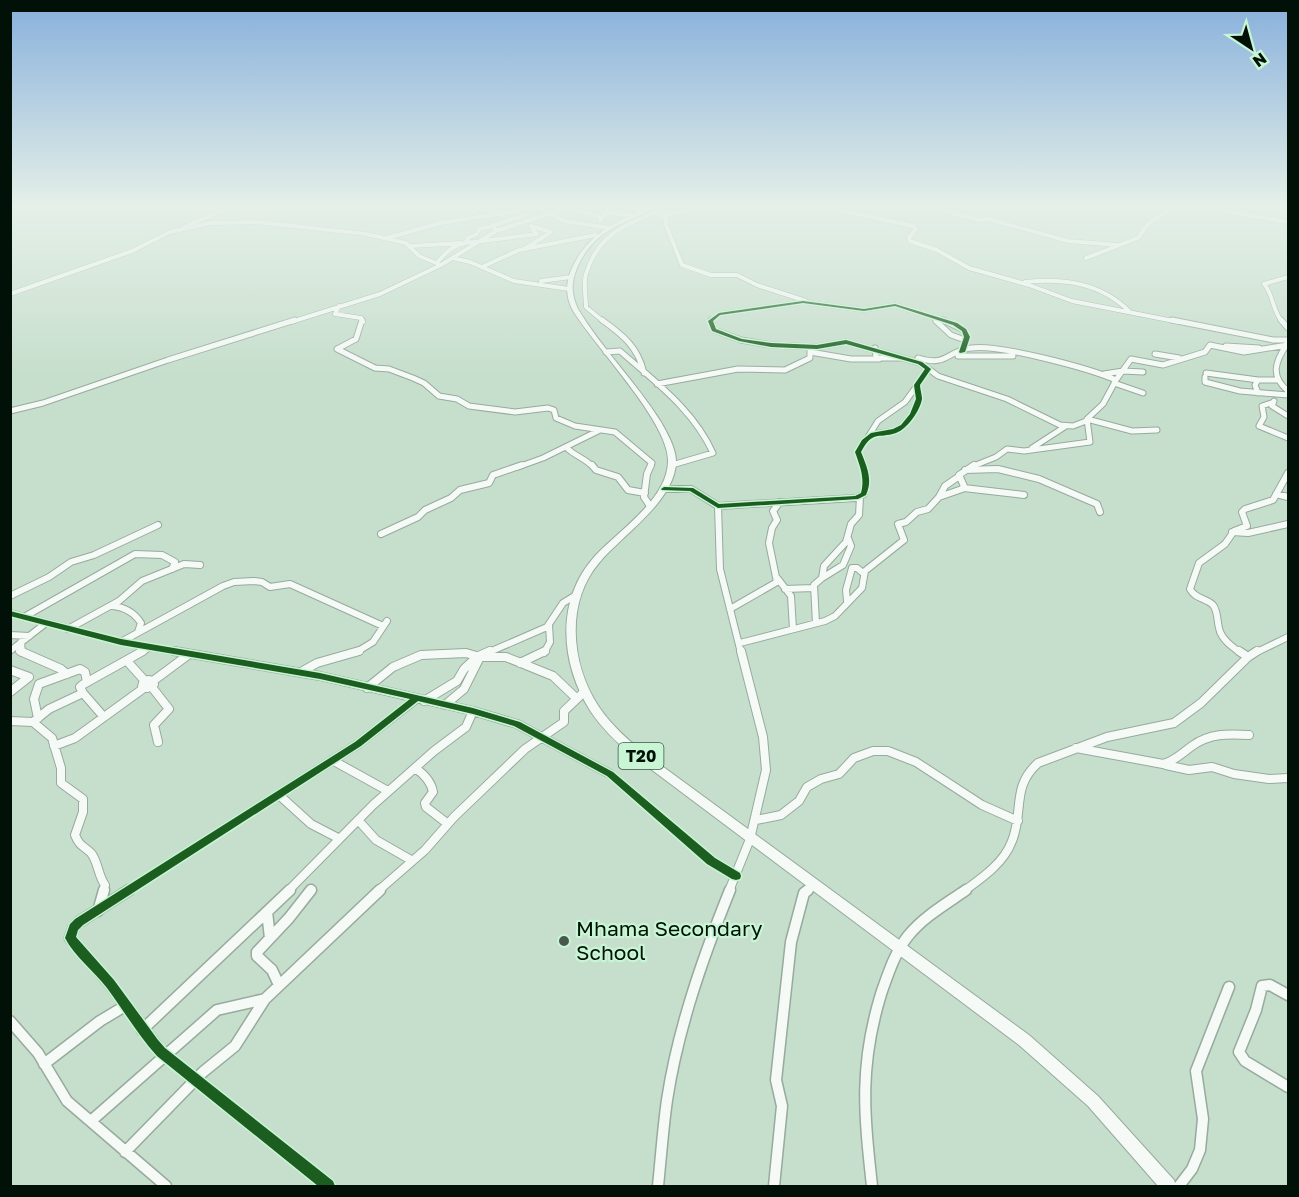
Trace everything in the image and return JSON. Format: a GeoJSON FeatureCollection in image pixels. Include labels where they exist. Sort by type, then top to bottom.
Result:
{"type":"FeatureCollection","features":[{"type":"Feature","properties":{"kind":"main road"},"geometry":{"type":"LineString","coordinates":[[578,264],[571,277],[569,290],[578,314],[665,436],[672,457],[672,465]]}},
{"type":"Feature","properties":{"kind":"main road","name":"T20"},"geometry":{"type":"LineString","coordinates":[[672,465],[664,489],[584,576],[576,595],[571,616],[575,670],[584,692],[598,714],[619,738],[666,776],[990,1014],[1059,1069],[1121,1130],[1168,1186]]}},
{"type":"Feature","properties":{"kind":"street"},"geometry":{"type":"LineString","coordinates":[[10,294],[96,264]]}},
{"type":"Feature","properties":{"kind":"street"},"geometry":{"type":"LineString","coordinates":[[10,411],[43,403],[159,363],[380,294],[439,264]]}},
{"type":"Feature","properties":{"kind":"street"},"geometry":{"type":"LineString","coordinates":[[476,264],[505,278],[569,290]]}},
{"type":"Feature","properties":{"kind":"street"},"geometry":{"type":"LineString","coordinates":[[484,266],[488,264]]}},
{"type":"Feature","properties":{"kind":"street"},"geometry":{"type":"LineString","coordinates":[[591,264],[585,277],[586,307],[633,343],[644,372]]}},
{"type":"Feature","properties":{"kind":"street"},"geometry":{"type":"LineString","coordinates":[[682,264],[711,275],[737,275],[757,285],[810,302],[864,310],[896,305],[914,310],[960,327],[967,333],[972,347]]}},
{"type":"Feature","properties":{"kind":"street"},"geometry":{"type":"LineString","coordinates":[[962,264],[1076,302],[1287,343]]}},
{"type":"Feature","properties":{"kind":"street"},"geometry":{"type":"LineString","coordinates":[[1288,274],[1264,284],[1269,290],[1269,302],[1288,327]]}},
{"type":"Feature","properties":{"kind":"street"},"geometry":{"type":"LineString","coordinates":[[531,282],[571,277]]}},
{"type":"Feature","properties":{"kind":"street"},"geometry":{"type":"LineString","coordinates":[[1019,282],[1059,280],[1095,287],[1105,291],[1130,312]]}},
{"type":"Feature","properties":{"kind":"street"},"geometry":{"type":"LineString","coordinates":[[810,302],[726,312],[710,321],[714,330],[741,340],[809,348],[851,359],[918,358],[932,362],[943,361]]}},
{"type":"Feature","properties":{"kind":"street"},"geometry":{"type":"LineString","coordinates":[[335,315],[339,306]]}},
{"type":"Feature","properties":{"kind":"street"},"geometry":{"type":"LineString","coordinates":[[321,312],[361,318],[363,322],[356,339],[337,349],[375,368],[389,369],[416,379],[442,397],[457,399],[473,407],[507,412],[529,412],[548,408],[554,410],[556,418],[570,425],[618,434],[652,465],[647,474],[644,499],[650,506]]}},
{"type":"Feature","properties":{"kind":"street"},"geometry":{"type":"LineString","coordinates":[[934,319],[951,335],[967,338]]}},
{"type":"Feature","properties":{"kind":"street"},"geometry":{"type":"LineString","coordinates":[[959,354],[967,338]]}},
{"type":"Feature","properties":{"kind":"street"},"geometry":{"type":"LineString","coordinates":[[809,348],[843,342],[875,348],[924,364],[938,376],[1007,399],[1054,422],[1073,426],[1087,420],[1103,404],[1131,358],[1159,365],[1205,352],[1210,345],[1244,352],[1272,349],[1287,343]]}},
{"type":"Feature","properties":{"kind":"street"},"geometry":{"type":"LineString","coordinates":[[1277,380],[1206,375],[1204,382],[1258,393],[1280,395],[1288,393],[1277,380],[1275,368],[1287,343]]}},
{"type":"Feature","properties":{"kind":"street"},"geometry":{"type":"LineString","coordinates":[[664,489],[692,489],[718,506],[838,501],[860,497],[865,493],[867,478],[858,452],[871,429],[891,409],[908,399],[912,390],[930,370],[972,347],[1001,351],[1104,374],[1143,393]]}},
{"type":"Feature","properties":{"kind":"street"},"geometry":{"type":"LineString","coordinates":[[657,384],[738,369],[785,370],[807,360],[811,356],[809,348]]}},
{"type":"Feature","properties":{"kind":"street"},"geometry":{"type":"LineString","coordinates":[[875,348],[874,356],[880,359]]}},
{"type":"Feature","properties":{"kind":"street"},"geometry":{"type":"LineString","coordinates":[[1272,349],[1288,357]]}},
{"type":"Feature","properties":{"kind":"street"},"geometry":{"type":"LineString","coordinates":[[606,352],[620,351],[657,384],[694,421],[713,453],[672,465]]}},
{"type":"Feature","properties":{"kind":"street"},"geometry":{"type":"LineString","coordinates":[[959,354],[1018,356]]}},
{"type":"Feature","properties":{"kind":"street"},"geometry":{"type":"LineString","coordinates":[[1155,354],[1180,358]]}},
{"type":"Feature","properties":{"kind":"street"},"geometry":{"type":"LineString","coordinates":[[1104,374],[1122,371],[1143,372]]}},
{"type":"Feature","properties":{"kind":"street"},"geometry":{"type":"LineString","coordinates":[[1258,380],[1255,385],[1258,393]]}},
{"type":"Feature","properties":{"kind":"street"},"geometry":{"type":"LineString","coordinates":[[868,437],[901,428],[915,409],[919,399],[916,387]]}},
{"type":"Feature","properties":{"kind":"street"},"geometry":{"type":"LineString","coordinates":[[1280,395],[1271,403],[1262,406],[1264,417],[1258,426],[1288,438]]}},
{"type":"Feature","properties":{"kind":"street"},"geometry":{"type":"LineString","coordinates":[[908,399],[915,409]]}},
{"type":"Feature","properties":{"kind":"street"},"geometry":{"type":"LineString","coordinates":[[1271,403],[1274,408],[1287,414]]}},
{"type":"Feature","properties":{"kind":"street"},"geometry":{"type":"LineString","coordinates":[[1087,420],[1128,430],[1150,432],[1157,430]]}},
{"type":"Feature","properties":{"kind":"street"},"geometry":{"type":"LineString","coordinates":[[740,643],[835,616],[862,588],[863,573],[904,540],[898,524],[906,522],[917,512],[928,509],[945,486],[974,463],[998,456],[1005,449],[1024,450],[1089,442],[1087,420]]}},
{"type":"Feature","properties":{"kind":"street"},"geometry":{"type":"LineString","coordinates":[[1032,448],[1066,426]]}},
{"type":"Feature","properties":{"kind":"street"},"geometry":{"type":"LineString","coordinates":[[381,534],[418,517],[425,510],[451,498],[460,490],[489,483],[493,475],[566,447],[600,430]]}},
{"type":"Feature","properties":{"kind":"street"},"geometry":{"type":"LineString","coordinates":[[566,447],[572,454],[588,461],[596,470],[618,477],[628,490],[645,492]]}},
{"type":"Feature","properties":{"kind":"street"},"geometry":{"type":"LineString","coordinates":[[965,470],[998,469],[1039,479],[1097,504],[1100,512]]}},
{"type":"Feature","properties":{"kind":"street"},"geometry":{"type":"LineString","coordinates":[[1248,657],[1231,646],[1219,631],[1216,611],[1212,604],[1193,595],[1190,590],[1199,562],[1227,543],[1232,532],[1247,525],[1242,512],[1246,507],[1273,500],[1281,490],[1288,473]]}},
{"type":"Feature","properties":{"kind":"street"},"geometry":{"type":"LineString","coordinates":[[958,477],[964,488]]}},
{"type":"Feature","properties":{"kind":"street"},"geometry":{"type":"LineString","coordinates":[[939,496],[964,488],[1024,495]]}},
{"type":"Feature","properties":{"kind":"street"},"geometry":{"type":"LineString","coordinates":[[1276,494],[1288,497]]}},
{"type":"Feature","properties":{"kind":"street"},"geometry":{"type":"LineString","coordinates":[[822,578],[843,565],[850,550],[848,538],[851,524],[859,515],[860,497]]}},
{"type":"Feature","properties":{"kind":"street"},"geometry":{"type":"LineString","coordinates":[[780,502],[773,511],[777,520],[770,530],[769,538],[778,579],[792,600],[793,629]]}},
{"type":"Feature","properties":{"kind":"street"},"geometry":{"type":"LineString","coordinates":[[658,1186],[668,1099],[681,1033],[712,934],[750,839],[764,785],[766,757],[720,568],[718,506]]}},
{"type":"Feature","properties":{"kind":"street"},"geometry":{"type":"LineString","coordinates":[[1232,532],[1248,533],[1288,524]]}},
{"type":"Feature","properties":{"kind":"street"},"geometry":{"type":"LineString","coordinates":[[10,596],[49,577],[71,562],[94,555],[158,525]]}},
{"type":"Feature","properties":{"kind":"street"},"geometry":{"type":"LineString","coordinates":[[816,623],[814,592],[822,578],[824,566],[848,538]]}},
{"type":"Feature","properties":{"kind":"street"},"geometry":{"type":"LineString","coordinates":[[24,617],[135,554],[148,553],[171,558],[175,562],[172,569]]}},
{"type":"Feature","properties":{"kind":"street"},"geometry":{"type":"LineString","coordinates":[[68,629],[110,606],[137,584],[172,569],[189,564],[200,565]]}},
{"type":"Feature","properties":{"kind":"street"},"geometry":{"type":"LineString","coordinates":[[847,601],[845,593],[852,568],[857,568],[863,573]]}},
{"type":"Feature","properties":{"kind":"street"},"geometry":{"type":"LineString","coordinates":[[730,609],[751,599],[776,583],[778,579]]}},
{"type":"Feature","properties":{"kind":"street"},"geometry":{"type":"LineString","coordinates":[[121,642],[234,582],[254,581],[270,586],[290,584],[385,624],[373,641],[362,650],[328,659],[301,672]]}},
{"type":"Feature","properties":{"kind":"street"},"geometry":{"type":"LineString","coordinates":[[785,589],[814,592]]}},
{"type":"Feature","properties":{"kind":"street"},"geometry":{"type":"LineString","coordinates":[[328,1186],[166,1056],[142,1030],[70,938],[74,927],[279,795],[420,700],[457,681],[464,669],[479,657],[549,625],[563,603],[576,595]]}},
{"type":"Feature","properties":{"kind":"street"},"geometry":{"type":"LineString","coordinates":[[110,606],[125,609],[138,618],[141,623],[138,633]]}},
{"type":"Feature","properties":{"kind":"street"},"geometry":{"type":"LineString","coordinates":[[10,613],[121,642],[188,655],[301,672],[473,711],[517,724],[610,774],[711,861],[736,876]]}},
{"type":"Feature","properties":{"kind":"street"},"geometry":{"type":"LineString","coordinates":[[10,651],[46,623]]}},
{"type":"Feature","properties":{"kind":"street"},"geometry":{"type":"LineString","coordinates":[[520,663],[540,657],[547,650],[551,640],[549,625]]}},
{"type":"Feature","properties":{"kind":"street"},"geometry":{"type":"LineString","coordinates":[[10,635],[29,636]]}},
{"type":"Feature","properties":{"kind":"street"},"geometry":{"type":"LineString","coordinates":[[872,1186],[866,1118],[865,1067],[874,1019],[889,972],[900,948],[915,928],[983,876],[1003,857],[1015,839],[1019,792],[1030,769],[1038,763],[1107,737],[1174,723],[1201,703],[1248,657],[1288,637]]}},
{"type":"Feature","properties":{"kind":"street"},"geometry":{"type":"LineString","coordinates":[[21,642],[22,653],[62,669],[67,674]]}},
{"type":"Feature","properties":{"kind":"street"},"geometry":{"type":"LineString","coordinates":[[103,716],[80,687],[150,647]]}},
{"type":"Feature","properties":{"kind":"street"},"geometry":{"type":"LineString","coordinates":[[367,688],[393,667],[426,654],[445,656],[465,653],[479,657],[504,657],[555,677],[575,698],[574,700]]}},
{"type":"Feature","properties":{"kind":"street"},"geometry":{"type":"LineString","coordinates":[[54,746],[75,738],[188,655]]}},
{"type":"Feature","properties":{"kind":"street"},"geometry":{"type":"LineString","coordinates":[[445,705],[464,689],[472,677],[479,657]]}},
{"type":"Feature","properties":{"kind":"street"},"geometry":{"type":"LineString","coordinates":[[127,661],[169,709],[154,724],[158,742]]}},
{"type":"Feature","properties":{"kind":"street"},"geometry":{"type":"LineString","coordinates":[[10,670],[28,678],[10,692]]}},
{"type":"Feature","properties":{"kind":"street"},"geometry":{"type":"LineString","coordinates":[[87,682],[83,670],[67,674],[38,686],[34,699],[36,720],[48,733],[54,746],[61,768],[61,783],[81,797],[84,802],[75,835],[79,845],[92,854],[99,877],[105,885],[99,911]]}},
{"type":"Feature","properties":{"kind":"street"},"geometry":{"type":"LineString","coordinates":[[125,1152],[196,1079],[235,1046],[265,999],[411,860],[425,850],[448,824],[525,749],[561,725],[564,720],[564,711],[584,692]]}},
{"type":"Feature","properties":{"kind":"street"},"geometry":{"type":"LineString","coordinates":[[10,721],[36,720],[49,709],[83,693]]}},
{"type":"Feature","properties":{"kind":"street"},"geometry":{"type":"LineString","coordinates":[[142,1030],[267,912],[338,838],[388,791],[466,727],[473,711]]}},
{"type":"Feature","properties":{"kind":"street"},"geometry":{"type":"LineString","coordinates":[[1163,764],[1173,761],[1196,742],[1209,736],[1222,733],[1249,735]]}},
{"type":"Feature","properties":{"kind":"street"},"geometry":{"type":"LineString","coordinates":[[1076,748],[1189,770],[1209,767],[1234,774],[1269,779],[1288,778]]}},
{"type":"Feature","properties":{"kind":"street"},"geometry":{"type":"LineString","coordinates":[[756,820],[777,817],[799,801],[807,787],[824,778],[839,774],[854,758],[873,751],[888,751],[916,762],[982,805],[1018,821]]}},
{"type":"Feature","properties":{"kind":"street"},"geometry":{"type":"LineString","coordinates":[[332,760],[388,791]]}},
{"type":"Feature","properties":{"kind":"street"},"geometry":{"type":"LineString","coordinates":[[415,768],[428,779],[432,786],[433,792],[426,807],[448,824]]}},
{"type":"Feature","properties":{"kind":"street"},"geometry":{"type":"LineString","coordinates":[[279,795],[311,825],[338,838]]}},
{"type":"Feature","properties":{"kind":"street"},"geometry":{"type":"LineString","coordinates":[[358,820],[376,840],[411,860]]}},
{"type":"Feature","properties":{"kind":"street"},"geometry":{"type":"LineString","coordinates":[[774,1186],[782,1106],[776,1080],[791,942],[804,892],[814,884]]}},
{"type":"Feature","properties":{"kind":"street"},"geometry":{"type":"LineString","coordinates":[[279,985],[274,973],[257,954],[311,890]]}},
{"type":"Feature","properties":{"kind":"street"},"geometry":{"type":"LineString","coordinates":[[267,912],[270,938]]}},
{"type":"Feature","properties":{"kind":"street"},"geometry":{"type":"LineString","coordinates":[[1288,995],[1270,985],[1262,986],[1256,1010],[1239,1052],[1245,1061],[1288,1087]]}},
{"type":"Feature","properties":{"kind":"street"},"geometry":{"type":"LineString","coordinates":[[1179,1186],[1192,1171],[1201,1152],[1204,1121],[1196,1071],[1229,987]]}},
{"type":"Feature","properties":{"kind":"street"},"geometry":{"type":"LineString","coordinates":[[91,1121],[132,1082],[166,1056],[217,1010],[265,999]]}},
{"type":"Feature","properties":{"kind":"street"},"geometry":{"type":"LineString","coordinates":[[44,1064],[100,1021],[125,1006]]}},
{"type":"Feature","properties":{"kind":"street"},"geometry":{"type":"LineString","coordinates":[[10,1021],[44,1064],[58,1090],[164,1186]]}},
{"type":"Feature","properties":{"kind":"cycle path"},"geometry":{"type":"LineString","coordinates":[[664,489],[691,489],[718,506],[856,498],[864,494],[866,489],[866,473],[858,452],[864,441],[873,434],[895,431],[903,426],[913,414],[919,399],[917,385],[928,369],[920,363],[846,342],[817,347],[771,345],[741,340],[714,330],[710,321],[719,314],[803,302],[864,310],[895,305],[955,324],[964,330],[967,337],[962,352]]}},
{"type":"Feature","properties":{"kind":"cycle path"},"geometry":{"type":"LineString","coordinates":[[10,613],[121,642],[320,676],[473,711],[517,724],[610,774],[711,861],[736,876]]}},
{"type":"Feature","properties":{"kind":"cycle path"},"geometry":{"type":"LineString","coordinates":[[328,1186],[161,1052],[110,984],[70,938],[74,927],[79,922],[358,744],[416,699]]}},
{"type":"Feature","properties":{"kind":"place","name":"Mhama Secondary School"},"geometry":{"type":"Point","coordinates":[564,941]}}]}
